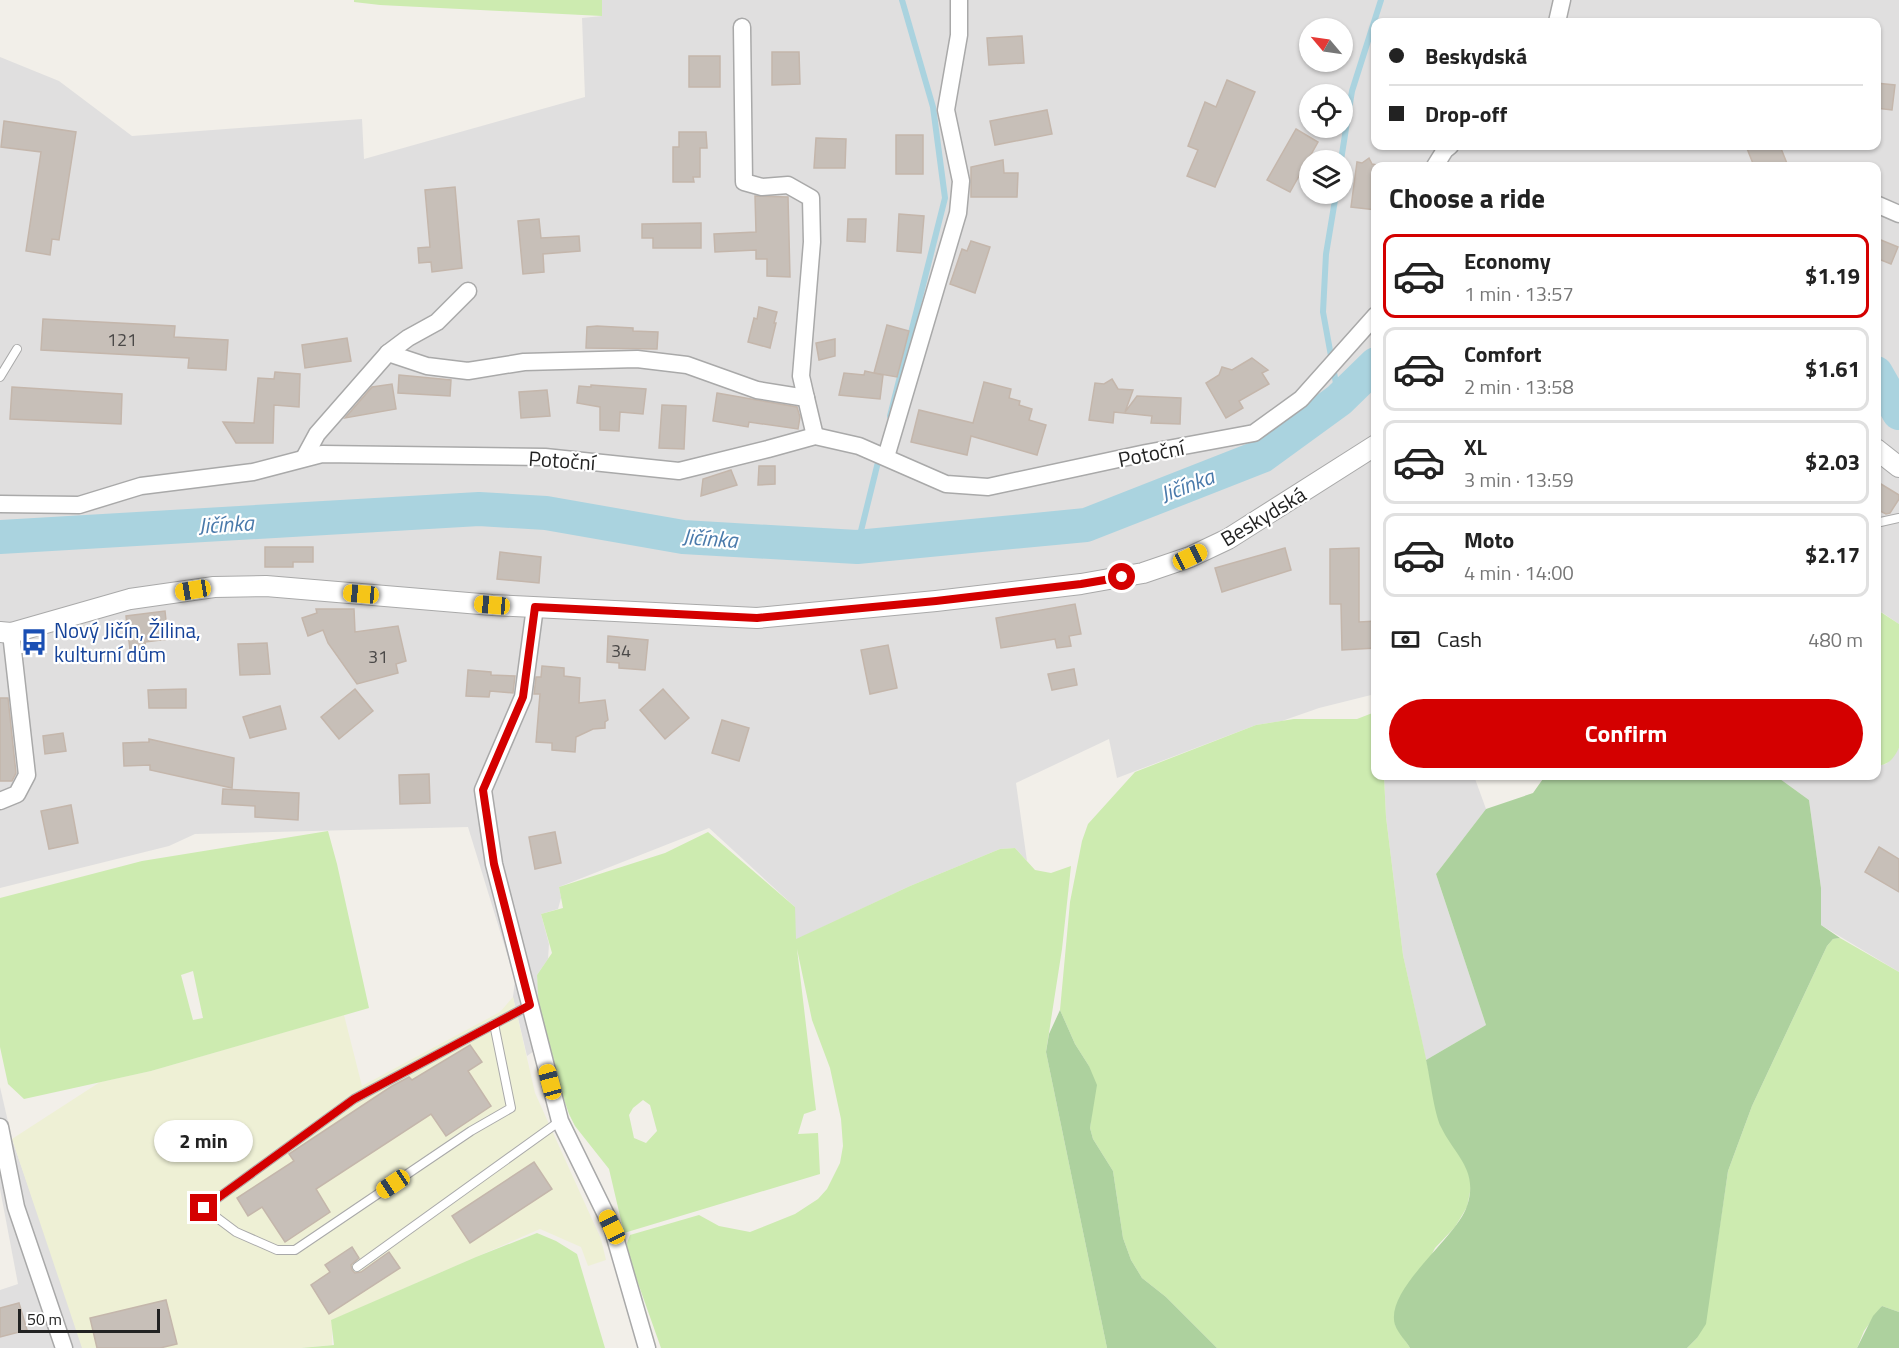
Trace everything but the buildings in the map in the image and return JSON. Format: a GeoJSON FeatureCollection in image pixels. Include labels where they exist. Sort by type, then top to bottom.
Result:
{"type":"FeatureCollection","features":[{"type":"Feature","properties":{"kind":"street"},"geometry":{"type":"LineString","coordinates":[[886,457],[958,213],[961,181],[946,110],[959,35],[958,0]]}},
{"type":"Feature","properties":{"kind":"street"},"geometry":{"type":"LineString","coordinates":[[1558,18],[1562,0]]}},
{"type":"Feature","properties":{"kind":"street"},"geometry":{"type":"LineString","coordinates":[[742,27],[744,182],[762,187],[788,185],[811,198],[812,242],[801,376],[815,436]]}},
{"type":"Feature","properties":{"kind":"street"},"geometry":{"type":"LineString","coordinates":[[1881,206],[1899,214]]}},
{"type":"Feature","properties":{"kind":"street"},"geometry":{"type":"LineString","coordinates":[[304,458],[317,434],[388,352],[437,322],[468,291]]}},
{"type":"Feature","properties":{"kind":"street","name":"Potoční"},"geometry":{"type":"LineString","coordinates":[[0,504],[79,505],[141,486],[253,472],[322,454],[546,457],[680,471],[815,436],[859,446],[946,484],[988,488],[1146,453],[1254,433],[1301,399],[1371,321]]}},
{"type":"Feature","properties":{"kind":"street"},"geometry":{"type":"LineString","coordinates":[[388,352],[427,366],[468,371],[524,362],[637,359],[687,365],[758,390],[806,398]]}},
{"type":"Feature","properties":{"kind":"street","name":"Beskydská"},"geometry":{"type":"LineString","coordinates":[[5,633],[130,599],[214,586],[266,586],[535,607],[757,618],[1058,587],[1143,573],[1190,557],[1228,539],[1371,449]]}},
{"type":"Feature","properties":{"kind":"street"},"geometry":{"type":"LineString","coordinates":[[1881,453],[1899,467]]}},
{"type":"Feature","properties":{"kind":"street"},"geometry":{"type":"LineString","coordinates":[[535,607],[523,697],[483,790],[494,864],[560,1121],[612,1227],[647,1348]]}},
{"type":"Feature","properties":{"kind":"street"},"geometry":{"type":"LineString","coordinates":[[0,801],[17,794],[27,775],[5,633]]}},
{"type":"Feature","properties":{"kind":"street"},"geometry":{"type":"LineString","coordinates":[[0,1127],[16,1207],[64,1348]]}},
{"type":"Feature","properties":{"kind":"lane"},"geometry":{"type":"LineString","coordinates":[[0,377],[17,349]]}},
{"type":"Feature","properties":{"kind":"lane"},"geometry":{"type":"LineString","coordinates":[[1881,522],[1899,518]]}},
{"type":"Feature","properties":{"kind":"lane"},"geometry":{"type":"LineString","coordinates":[[494,1024],[511,1108],[471,1131],[295,1250],[277,1250],[236,1232],[204,1208],[354,1099],[494,1024],[530,1005]]}},
{"type":"Feature","properties":{"kind":"lane"},"geometry":{"type":"LineString","coordinates":[[357,1267],[560,1121]]}},
{"type":"Feature","properties":{"kind":"shaded area"},"geometry":{"type":"Polygon","coordinates":[[[602,0],[1899,0],[1899,624],[1881,612],[1881,162],[1371,162],[1371,695],[1319,708],[1282,721],[1256,725],[1117,778],[1109,739],[1016,783],[1027,861],[1015,848],[1000,849],[910,886],[795,940],[795,907],[709,828],[559,887],[561,898],[558,909],[541,914],[549,944],[548,959],[537,975],[544,1044],[527,1056],[513,997],[515,980],[468,827],[195,834],[169,846],[0,888],[0,57],[59,81],[132,136],[362,119],[364,159],[585,97],[582,18],[602,16],[602,0]]]}},
{"type":"Feature","properties":{"kind":"shaded area"},"geometry":{"type":"Polygon","coordinates":[[[1899,748],[1899,972],[1821,925],[1821,888],[1809,800],[1782,780],[1881,780],[1881,765],[1886,764],[1899,748]]]}},
{"type":"Feature","properties":{"kind":"shaded area"},"geometry":{"type":"Polygon","coordinates":[[[1384,780],[1475,780],[1486,809],[1436,874],[1486,1025],[1426,1060],[1403,955],[1386,817],[1384,780]]]}},
{"type":"Feature","properties":{"kind":"shaded area"},"geometry":{"type":"Polygon","coordinates":[[[0,1087],[12,1139],[84,1348],[0,1348],[0,1290],[18,1284],[0,1189],[0,1087]]]}},
{"type":"Feature","properties":{"kind":"green space"},"geometry":{"type":"Polygon","coordinates":[[[354,0],[602,0],[602,16],[380,5],[354,2],[354,0]]]}},
{"type":"Feature","properties":{"kind":"green space"},"geometry":{"type":"Polygon","coordinates":[[[1881,612],[1899,624],[1899,748],[1891,760],[1881,765],[1881,612]]]}},
{"type":"Feature","properties":{"kind":"green space"},"geometry":{"type":"Polygon","coordinates":[[[1371,714],[1371,780],[1384,780],[1386,817],[1403,955],[1441,1126],[1469,1173],[1471,1187],[1467,1207],[1455,1227],[1435,1248],[1395,1325],[1410,1348],[1217,1348],[1166,1297],[1142,1278],[1131,1260],[1123,1238],[1113,1171],[1093,1139],[1090,1128],[1092,1111],[1089,1066],[1075,1044],[1060,1010],[1070,902],[1082,841],[1088,824],[1135,772],[1256,725],[1294,719],[1357,719],[1371,714]]]}},
{"type":"Feature","properties":{"kind":"green space"},"geometry":{"type":"Polygon","coordinates":[[[1542,780],[1782,780],[1809,800],[1821,888],[1821,925],[1840,938],[1833,939],[1827,946],[1752,1106],[1728,1171],[1706,1324],[1687,1348],[1410,1348],[1395,1325],[1395,1311],[1400,1296],[1410,1280],[1461,1219],[1470,1193],[1468,1173],[1439,1121],[1426,1060],[1486,1025],[1436,874],[1486,809],[1533,793],[1542,780]]]}},
{"type":"Feature","properties":{"kind":"green space"},"geometry":{"type":"Polygon","coordinates":[[[328,831],[369,1008],[151,1071],[24,1099],[8,1084],[0,1047],[0,898],[142,861],[328,831]],[[193,971],[181,975],[193,1020],[203,1018],[193,971]]]}},
{"type":"Feature","properties":{"kind":"green space"},"geometry":{"type":"Polygon","coordinates":[[[708,832],[795,907],[796,939],[910,886],[1000,849],[1015,848],[1035,870],[1051,873],[1071,866],[1062,949],[1046,1052],[1107,1348],[661,1348],[627,1252],[630,1235],[699,1215],[719,1226],[750,1232],[795,1214],[818,1199],[827,1189],[840,1163],[843,1146],[841,1119],[830,1068],[812,1020],[797,949],[816,1110],[804,1114],[798,1134],[818,1133],[820,1174],[624,1233],[609,1169],[575,1126],[569,1114],[540,1030],[537,975],[552,953],[541,914],[563,908],[559,887],[665,853],[708,832]],[[643,1100],[633,1108],[629,1115],[634,1138],[646,1143],[657,1131],[650,1105],[643,1100]]]}},
{"type":"Feature","properties":{"kind":"green space"},"geometry":{"type":"Polygon","coordinates":[[[1840,938],[1899,972],[1899,1312],[1882,1306],[1864,1331],[1857,1348],[1687,1348],[1697,1338],[1714,1265],[1728,1171],[1752,1106],[1827,946],[1833,939],[1840,938]]]}},
{"type":"Feature","properties":{"kind":"green space"},"geometry":{"type":"Polygon","coordinates":[[[513,997],[535,1093],[601,1239],[606,1260],[588,1266],[581,1247],[540,1229],[332,1320],[332,1345],[301,1348],[82,1348],[12,1139],[100,1082],[151,1071],[344,1015],[362,1086],[500,1012],[513,997]]]}},
{"type":"Feature","properties":{"kind":"green space"},"geometry":{"type":"Polygon","coordinates":[[[1060,1010],[1097,1085],[1090,1128],[1093,1139],[1113,1171],[1123,1238],[1131,1260],[1142,1278],[1166,1297],[1217,1348],[1107,1348],[1046,1052],[1049,1034],[1060,1010]]]}},
{"type":"Feature","properties":{"kind":"green space"},"geometry":{"type":"Polygon","coordinates":[[[537,1233],[577,1254],[605,1348],[301,1348],[334,1345],[331,1320],[537,1233]]]}},
{"type":"Feature","properties":{"kind":"green space"},"geometry":{"type":"Polygon","coordinates":[[[1882,1306],[1899,1312],[1899,1348],[1857,1348],[1873,1316],[1882,1306]]]}},
{"type":"Feature","properties":{"kind":"waterway"},"geometry":{"type":"LineString","coordinates":[[890,416],[945,198],[933,107],[902,0]]}},
{"type":"Feature","properties":{"kind":"waterway"},"geometry":{"type":"LineString","coordinates":[[1375,18],[1381,0]]}},
{"type":"Feature","properties":{"kind":"waterway"},"geometry":{"type":"LineString","coordinates":[[1343,150],[1352,91],[1371,31]]}},
{"type":"Feature","properties":{"kind":"waterway"},"geometry":{"type":"LineString","coordinates":[[1334,204],[1326,254],[1323,312],[1339,400]]}},
{"type":"Feature","properties":{"kind":"waterway","name":"Jičínka"},"geometry":{"type":"LineString","coordinates":[[0,537],[479,509],[546,513],[683,537],[857,547],[1086,525],[1262,456],[1339,400],[1371,369]]}},
{"type":"Feature","properties":{"kind":"waterway","name":"Jičínka"},"geometry":{"type":"LineString","coordinates":[[1881,382],[1899,413]]}},
{"type":"Feature","properties":{"kind":"waterway"},"geometry":{"type":"LineString","coordinates":[[857,547],[879,458]]}},
{"type":"Feature","properties":{"kind":"place","name":"Nový Jičín, Žilina, kulturní dům"},"geometry":{"type":"Point","coordinates":[34,642]}},
{"type":"Feature","properties":{"kind":"route"},"geometry":{"type":"LineString","coordinates":[[204,1208],[354,1099],[530,1005],[494,864],[483,790],[523,697],[535,607],[757,618],[936,601],[1122,577]]}}]}
